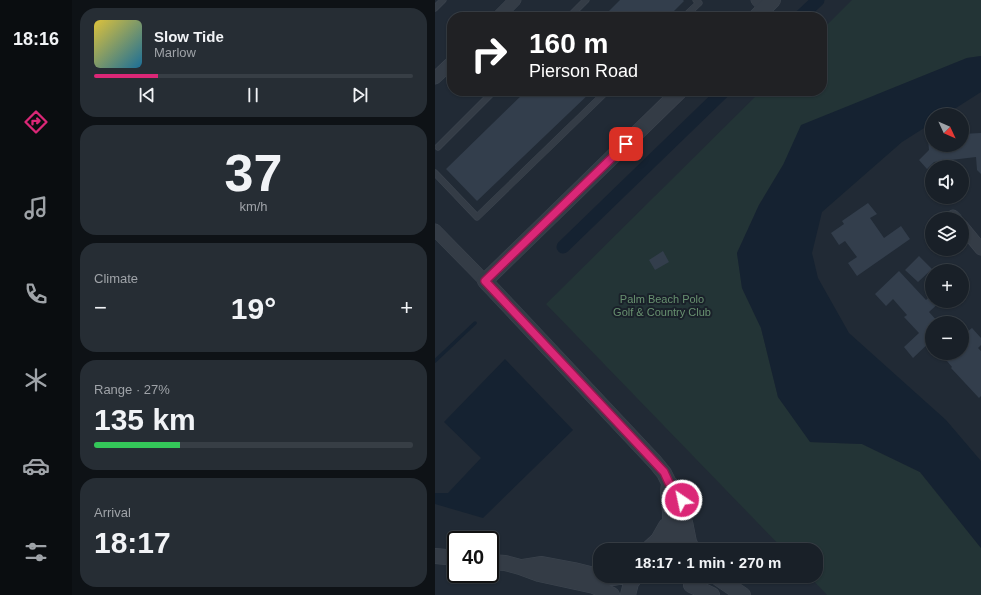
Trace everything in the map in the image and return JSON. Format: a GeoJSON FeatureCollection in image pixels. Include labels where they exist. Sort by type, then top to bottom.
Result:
{"type":"FeatureCollection","features":[{"type":"Feature","properties":{"kind":"street"},"geometry":{"type":"LineString","coordinates":[[503,12],[515,0]]}},
{"type":"Feature","properties":{"kind":"street"},"geometry":{"type":"LineString","coordinates":[[435,78],[447,67]]}},
{"type":"Feature","properties":{"kind":"street"},"geometry":{"type":"LineString","coordinates":[[485,281],[675,96]]}},
{"type":"Feature","properties":{"kind":"street"},"geometry":{"type":"LineString","coordinates":[[435,230],[485,281],[664,472],[669,483],[668,493],[671,512],[686,532],[690,543]]}},
{"type":"Feature","properties":{"kind":"street"},"geometry":{"type":"LineString","coordinates":[[969,234],[981,249]]}},
{"type":"Feature","properties":{"kind":"street"},"geometry":{"type":"LineString","coordinates":[[655,543],[677,518]]}},
{"type":"Feature","properties":{"kind":"street"},"geometry":{"type":"LineString","coordinates":[[667,543],[670,529],[677,518]]}},
{"type":"Feature","properties":{"kind":"street"},"geometry":{"type":"LineString","coordinates":[[677,518],[679,543]]}},
{"type":"Feature","properties":{"kind":"street"},"geometry":{"type":"LineString","coordinates":[[435,556],[447,557]]}},
{"type":"Feature","properties":{"kind":"street"},"geometry":{"type":"LineString","coordinates":[[499,563],[520,567],[539,574],[594,586],[612,595]]}},
{"type":"Feature","properties":{"kind":"street"},"geometry":{"type":"LineString","coordinates":[[520,567],[542,564],[593,575]]}},
{"type":"Feature","properties":{"kind":"street"},"geometry":{"type":"LineString","coordinates":[[579,571],[593,569]]}},
{"type":"Feature","properties":{"kind":"street"},"geometry":{"type":"LineString","coordinates":[[628,595],[631,583]]}},
{"type":"Feature","properties":{"kind":"street"},"geometry":{"type":"LineString","coordinates":[[725,583],[743,595]]}},
{"type":"Feature","properties":{"kind":"street"},"geometry":{"type":"LineString","coordinates":[[690,585],[712,595]]}},
{"type":"Feature","properties":{"kind":"lane"},"geometry":{"type":"LineString","coordinates":[[435,8],[443,0]]}},
{"type":"Feature","properties":{"kind":"lane"},"geometry":{"type":"LineString","coordinates":[[574,12],[586,0]]}},
{"type":"Feature","properties":{"kind":"lane"},"geometry":{"type":"LineString","coordinates":[[689,12],[699,3],[696,0]]}},
{"type":"Feature","properties":{"kind":"lane"},"geometry":{"type":"LineString","coordinates":[[436,147],[489,96]]}},
{"type":"Feature","properties":{"kind":"lane"},"geometry":{"type":"LineString","coordinates":[[435,173],[477,217],[602,96]]}},
{"type":"Feature","properties":{"kind":"green space","name":"Palm Beach Polo Golf & Country Club"},"geometry":{"type":"Polygon","coordinates":[[[852,0],[981,0],[981,56],[967,58],[876,95],[783,165],[759,205],[737,253],[742,288],[761,328],[778,397],[811,442],[862,444],[920,472],[981,548],[981,595],[827,595],[816,583],[823,583],[823,543],[777,543],[546,304],[756,96],[827,96],[827,25],[852,0]]]}},
{"type":"Feature","properties":{"kind":"water"},"geometry":{"type":"Polygon","coordinates":[[[981,56],[981,92],[956,108],[925,108],[925,127],[902,142],[822,212],[812,253],[818,278],[849,333],[946,420],[981,461],[981,548],[920,472],[862,444],[810,442],[778,397],[761,328],[742,288],[737,253],[759,205],[783,165],[801,125],[967,58],[981,56]]]}},
{"type":"Feature","properties":{"kind":"water"},"geometry":{"type":"Polygon","coordinates":[[[505,359],[573,430],[483,518],[435,504],[435,493],[448,493],[481,458],[444,422],[505,359]]]}},
{"type":"Feature","properties":{"kind":"building"},"geometry":{"type":"Polygon","coordinates":[[[620,0],[684,1],[673,12],[608,12],[620,0]]]}},
{"type":"Feature","properties":{"kind":"building"},"geometry":{"type":"Polygon","coordinates":[[[521,96],[587,96],[477,201],[446,169],[521,96]]]}},
{"type":"Feature","properties":{"kind":"building"},"geometry":{"type":"Polygon","coordinates":[[[981,133],[981,174],[977,170],[976,157],[951,160],[925,160],[925,167],[919,160],[927,152],[969,152],[969,134],[981,133]]]}},
{"type":"Feature","properties":{"kind":"building"},"geometry":{"type":"Polygon","coordinates":[[[868,203],[877,214],[870,218],[884,238],[901,226],[910,239],[857,276],[848,263],[857,257],[845,241],[839,245],[831,233],[844,224],[842,221],[868,203]]]}},
{"type":"Feature","properties":{"kind":"building"},"geometry":{"type":"Polygon","coordinates":[[[663,251],[669,262],[655,270],[649,260],[663,251]]]}},
{"type":"Feature","properties":{"kind":"building"},"geometry":{"type":"Polygon","coordinates":[[[919,256],[927,264],[925,264],[925,276],[918,282],[905,270],[919,256]]]}},
{"type":"Feature","properties":{"kind":"building"},"geometry":{"type":"Polygon","coordinates":[[[899,271],[925,299],[925,308],[933,308],[929,312],[933,316],[925,316],[925,347],[913,358],[904,347],[919,333],[904,317],[907,315],[893,299],[886,306],[875,294],[899,271]]]}},
{"type":"Feature","properties":{"kind":"building"},"geometry":{"type":"Polygon","coordinates":[[[972,328],[981,338],[981,345],[978,348],[981,351],[981,396],[979,398],[951,368],[952,367],[946,360],[969,360],[969,330],[972,328]]]}},
{"type":"Feature","properties":{"kind":"waterway"},"geometry":{"type":"LineString","coordinates":[[805,12],[818,0]]}},
{"type":"Feature","properties":{"kind":"waterway"},"geometry":{"type":"LineString","coordinates":[[563,247],[719,96]]}},
{"type":"Feature","properties":{"kind":"waterway"},"geometry":{"type":"LineString","coordinates":[[435,361],[475,323]]}},
{"type":"Feature","properties":{"kind":"route"},"geometry":{"type":"LineString","coordinates":[[626,144],[485,281],[664,472],[669,483],[681,492],[682,500]]}}]}
